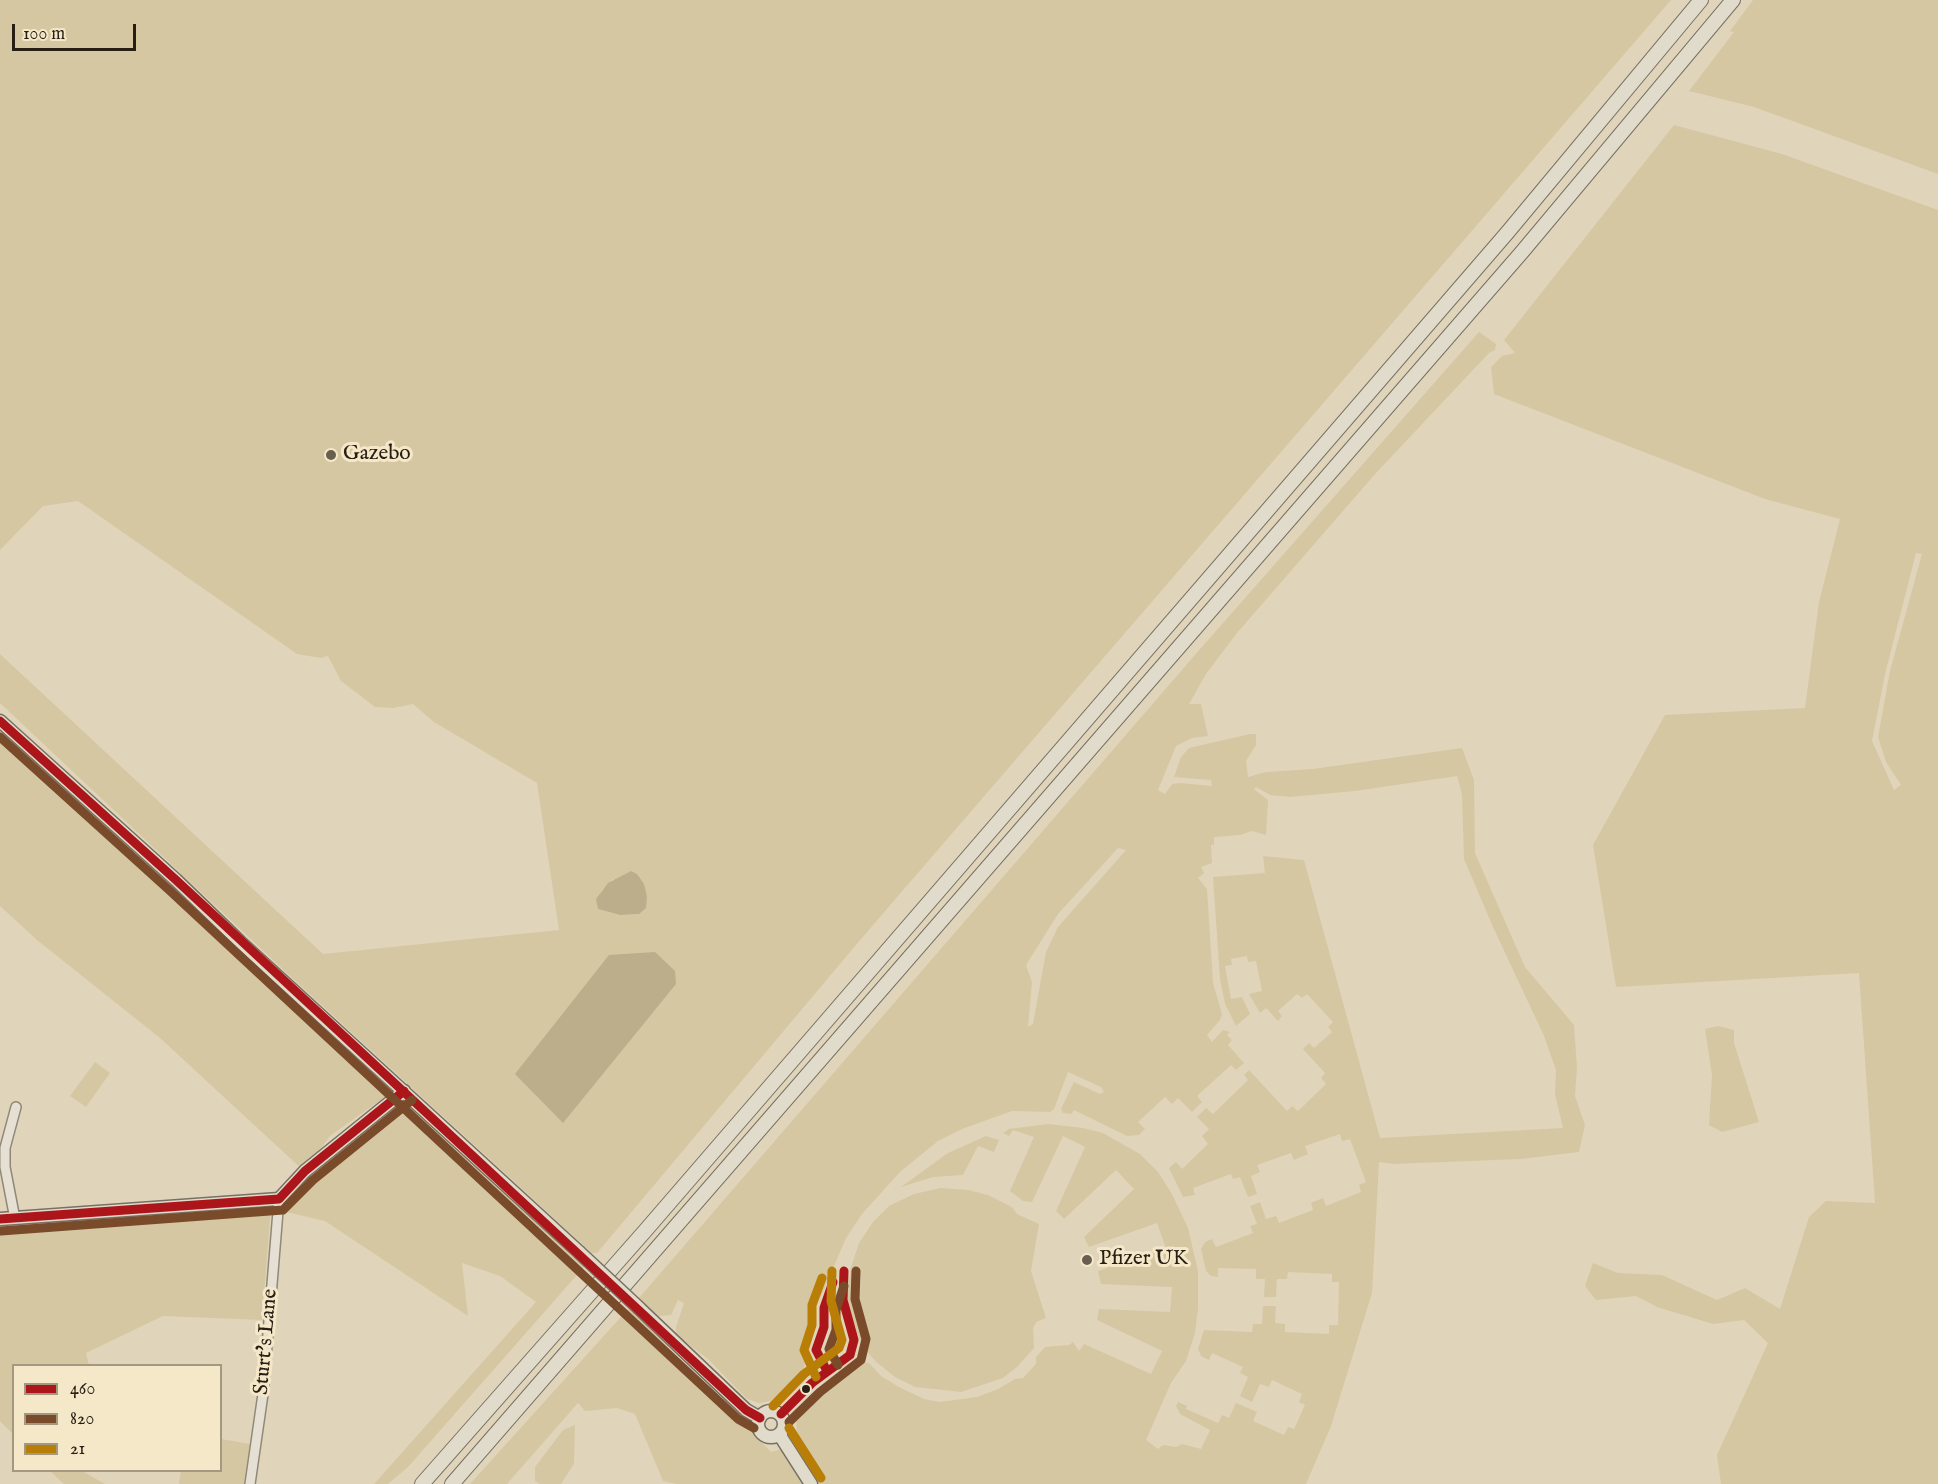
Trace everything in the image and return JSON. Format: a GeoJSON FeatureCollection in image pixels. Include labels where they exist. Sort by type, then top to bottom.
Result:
{"type":"FeatureCollection","features":[{"type":"Feature","properties":{"kind":"highway"},"geometry":{"type":"LineString","coordinates":[[422,1484],[645,1231],[1500,242],[1701,0]]}},
{"type":"Feature","properties":{"kind":"highway"},"geometry":{"type":"LineString","coordinates":[[452,1484],[1522,252],[1733,0]]}},
{"type":"Feature","properties":{"kind":"main road"},"geometry":{"type":"LineString","coordinates":[[0,721],[579,1252],[746,1410],[760,1418]]}},
{"type":"Feature","properties":{"kind":"main road"},"geometry":{"type":"LineString","coordinates":[[0,1220],[279,1199],[304,1171],[404,1091]]}},
{"type":"Feature","properties":{"kind":"main road"},"geometry":{"type":"LineString","coordinates":[[772,1410],[780,1414],[785,1424],[779,1434],[768,1436],[760,1429],[760,1418],[772,1410]]}},
{"type":"Feature","properties":{"kind":"main road"},"geometry":{"type":"LineString","coordinates":[[779,1434],[811,1484]]}},
{"type":"Feature","properties":{"kind":"street"},"geometry":{"type":"LineString","coordinates":[[15,1219],[5,1167],[5,1148],[16,1107]]}},
{"type":"Feature","properties":{"kind":"street","name":"Sturt's Lane"},"geometry":{"type":"LineString","coordinates":[[250,1484],[263,1394],[279,1199]]}},
{"type":"Feature","properties":{"kind":"shaded area"},"geometry":{"type":"Polygon","coordinates":[[[0,0],[1671,0],[861,939],[597,1253],[592,1253],[291,977],[0,703],[0,654],[323,954],[559,930],[537,783],[434,722],[413,704],[393,708],[375,707],[341,681],[328,656],[321,658],[297,654],[78,501],[43,506],[0,550],[0,0]],[[613,879],[601,891],[598,909],[620,915],[639,914],[613,879]]]}},
{"type":"Feature","properties":{"kind":"shaded area"},"geometry":{"type":"Polygon","coordinates":[[[1753,0],[1938,0],[1938,174],[1754,107],[1689,91],[1734,32],[1730,31],[1753,0]]]}},
{"type":"Feature","properties":{"kind":"shaded area"},"geometry":{"type":"Polygon","coordinates":[[[1674,125],[1782,154],[1938,210],[1938,1484],[1721,1484],[1717,1455],[1768,1343],[1744,1320],[1713,1324],[1657,1307],[1636,1296],[1596,1300],[1585,1286],[1593,1263],[1618,1273],[1662,1275],[1717,1300],[1745,1288],[1780,1309],[1809,1217],[1826,1201],[1875,1203],[1859,973],[1616,987],[1593,845],[1665,715],[1805,708],[1819,602],[1840,519],[1765,499],[1494,394],[1491,367],[1502,356],[1515,353],[1504,340],[1674,125]],[[1916,553],[1885,674],[1872,741],[1894,790],[1901,785],[1886,762],[1878,737],[1890,671],[1922,554],[1916,553]]]}},
{"type":"Feature","properties":{"kind":"shaded area"},"geometry":{"type":"Polygon","coordinates":[[[1479,332],[1496,344],[1495,350],[1489,353],[1376,473],[1237,633],[1206,674],[1189,704],[1201,704],[1208,736],[1192,738],[1176,746],[1158,790],[1165,794],[1172,784],[1180,783],[1212,786],[1211,780],[1174,777],[1181,757],[1189,748],[1250,734],[1256,734],[1256,745],[1246,761],[1248,777],[1266,772],[1313,769],[1462,748],[1474,780],[1475,853],[1525,967],[1574,1025],[1577,1068],[1575,1096],[1585,1125],[1579,1152],[1521,1159],[1393,1164],[1379,1162],[1372,1293],[1331,1426],[1306,1484],[676,1484],[663,1481],[635,1414],[617,1408],[585,1411],[578,1403],[507,1484],[470,1484],[629,1308],[771,1452],[797,1445],[796,1413],[846,1365],[856,1361],[869,1363],[881,1376],[899,1387],[924,1399],[940,1402],[977,1397],[1015,1379],[1023,1378],[1036,1364],[1036,1357],[1045,1347],[1069,1345],[1073,1342],[1079,1351],[1084,1344],[1151,1374],[1162,1351],[1097,1320],[1099,1309],[1170,1312],[1172,1287],[1101,1284],[1098,1271],[1166,1248],[1157,1223],[1089,1247],[1084,1237],[1134,1189],[1116,1170],[1064,1219],[1056,1211],[1085,1147],[1063,1136],[1032,1202],[1023,1201],[1010,1191],[1034,1137],[1013,1130],[1009,1136],[1003,1133],[1009,1129],[1048,1124],[1103,1133],[1140,1154],[1158,1172],[1172,1194],[1188,1228],[1198,1271],[1198,1309],[1195,1333],[1186,1361],[1171,1383],[1146,1440],[1158,1449],[1163,1445],[1176,1447],[1182,1444],[1201,1449],[1210,1430],[1180,1414],[1176,1406],[1178,1402],[1187,1406],[1186,1409],[1218,1423],[1222,1415],[1229,1418],[1236,1403],[1257,1412],[1253,1421],[1284,1435],[1288,1427],[1294,1429],[1305,1405],[1299,1402],[1302,1394],[1272,1380],[1269,1387],[1260,1384],[1252,1402],[1240,1396],[1248,1377],[1240,1373],[1243,1367],[1212,1353],[1209,1360],[1201,1356],[1198,1349],[1204,1330],[1252,1332],[1253,1324],[1262,1324],[1263,1306],[1276,1306],[1275,1323],[1285,1324],[1285,1332],[1329,1334],[1329,1325],[1338,1325],[1339,1282],[1332,1282],[1332,1274],[1288,1272],[1287,1279],[1277,1279],[1276,1297],[1264,1297],[1265,1279],[1256,1279],[1256,1269],[1218,1268],[1218,1277],[1211,1276],[1206,1271],[1201,1249],[1205,1242],[1212,1239],[1216,1247],[1253,1233],[1250,1226],[1257,1224],[1250,1206],[1260,1202],[1266,1219],[1276,1216],[1279,1223],[1313,1210],[1311,1203],[1323,1198],[1326,1206],[1361,1192],[1359,1185],[1366,1182],[1350,1139],[1342,1141],[1340,1134],[1305,1146],[1308,1154],[1294,1160],[1291,1153],[1257,1165],[1260,1172],[1251,1176],[1257,1194],[1248,1197],[1240,1177],[1233,1179],[1231,1174],[1193,1188],[1195,1195],[1183,1197],[1169,1168],[1176,1162],[1182,1169],[1208,1144],[1202,1136],[1209,1129],[1197,1117],[1206,1108],[1213,1114],[1248,1080],[1244,1075],[1249,1070],[1287,1111],[1292,1106],[1298,1111],[1326,1084],[1321,1078],[1325,1073],[1303,1049],[1309,1043],[1314,1048],[1332,1032],[1328,1027],[1333,1022],[1307,994],[1302,998],[1297,994],[1278,1011],[1282,1016],[1278,1021],[1266,1008],[1260,1013],[1249,994],[1262,991],[1256,961],[1248,962],[1247,956],[1231,959],[1232,965],[1225,966],[1231,999],[1242,997],[1250,1014],[1236,1026],[1225,1004],[1220,979],[1213,877],[1265,873],[1263,856],[1304,860],[1380,1138],[1563,1128],[1555,1094],[1556,1070],[1544,1036],[1464,859],[1462,794],[1457,776],[1355,791],[1290,797],[1270,795],[1256,787],[1254,789],[1268,800],[1266,835],[1252,831],[1240,835],[1214,837],[1214,845],[1211,845],[1212,863],[1201,867],[1204,873],[1198,878],[1207,889],[1213,983],[1222,1014],[1220,1020],[1207,1035],[1212,1042],[1223,1030],[1230,1032],[1227,1035],[1232,1040],[1228,1045],[1244,1063],[1236,1070],[1231,1065],[1197,1096],[1202,1102],[1192,1112],[1178,1098],[1172,1104],[1165,1097],[1138,1122],[1145,1129],[1139,1135],[1127,1136],[1074,1110],[1071,1114],[1063,1113],[1061,1109],[1074,1082],[1100,1094],[1104,1092],[1101,1087],[1068,1072],[1054,1109],[1050,1112],[1012,1111],[962,1129],[938,1141],[900,1172],[862,1214],[846,1238],[814,1313],[803,1373],[771,1401],[759,1403],[747,1399],[708,1359],[676,1333],[684,1303],[678,1300],[671,1315],[659,1316],[639,1298],[1194,656],[1479,332]],[[1118,848],[1058,914],[1026,965],[1032,982],[1028,1027],[1033,1024],[1046,952],[1058,927],[1126,850],[1118,848]]]}},
{"type":"Feature","properties":{"kind":"shaded area"},"geometry":{"type":"Polygon","coordinates":[[[0,724],[388,1085],[389,1094],[330,1136],[306,1168],[397,1095],[584,1267],[408,1467],[388,1484],[374,1484],[536,1302],[500,1276],[462,1263],[468,1316],[325,1221],[282,1211],[304,1171],[160,1038],[37,940],[0,906],[0,724]]]}},
{"type":"Feature","properties":{"kind":"shaded area"},"geometry":{"type":"Polygon","coordinates":[[[631,871],[637,874],[644,884],[647,897],[646,908],[639,914],[620,915],[598,909],[596,899],[608,883],[631,871]]]}},
{"type":"Feature","properties":{"kind":"shaded area"},"geometry":{"type":"Polygon","coordinates":[[[655,952],[675,971],[676,984],[563,1123],[515,1074],[609,955],[655,952]]]}},
{"type":"Feature","properties":{"kind":"shaded area"},"geometry":{"type":"Polygon","coordinates":[[[1718,1026],[1734,1030],[1734,1043],[1759,1122],[1722,1132],[1709,1125],[1712,1075],[1705,1029],[1718,1026]]]}},
{"type":"Feature","properties":{"kind":"shaded area"},"geometry":{"type":"Polygon","coordinates":[[[95,1062],[110,1073],[86,1107],[70,1096],[95,1062]]]}},
{"type":"Feature","properties":{"kind":"shaded area"},"geometry":{"type":"Polygon","coordinates":[[[986,1136],[999,1140],[994,1152],[978,1146],[963,1175],[933,1177],[901,1187],[948,1153],[986,1136]]]}},
{"type":"Feature","properties":{"kind":"shaded area"},"geometry":{"type":"Polygon","coordinates":[[[941,1188],[968,1190],[988,1195],[1012,1207],[1017,1214],[1039,1224],[1031,1271],[1046,1318],[1036,1322],[1033,1328],[1034,1348],[1018,1366],[1003,1378],[961,1392],[915,1387],[895,1377],[875,1361],[862,1345],[852,1322],[847,1295],[851,1267],[859,1243],[873,1222],[889,1206],[914,1194],[941,1188]]]}},
{"type":"Feature","properties":{"kind":"shaded area"},"geometry":{"type":"Polygon","coordinates":[[[271,1206],[262,1320],[163,1316],[86,1353],[89,1364],[12,1364],[12,1433],[0,1421],[0,1229],[271,1206]]]}},
{"type":"Feature","properties":{"kind":"shaded area"},"geometry":{"type":"Polygon","coordinates":[[[835,1289],[844,1335],[841,1345],[834,1337],[830,1309],[835,1289]]]}},
{"type":"Feature","properties":{"kind":"shaded area"},"geometry":{"type":"Polygon","coordinates":[[[575,1425],[574,1464],[561,1484],[540,1484],[535,1481],[535,1467],[563,1430],[575,1425]]]}},
{"type":"Feature","properties":{"kind":"shaded area"},"geometry":{"type":"Polygon","coordinates":[[[222,1439],[250,1444],[244,1484],[179,1484],[181,1472],[222,1472],[222,1439]]]}},
{"type":"Feature","properties":{"kind":"shaded area"},"geometry":{"type":"Polygon","coordinates":[[[51,1472],[84,1472],[105,1484],[64,1484],[51,1472]]]}},
{"type":"Feature","properties":{"kind":"transit line","name":"460"},"geometry":{"type":"LineString","coordinates":[[0,721],[176,880],[746,1410],[760,1418]]}},
{"type":"Feature","properties":{"kind":"transit line","name":"820"},"geometry":{"type":"LineString","coordinates":[[0,737],[168,889],[738,1419],[754,1428]]}},
{"type":"Feature","properties":{"kind":"transit line","name":"460"},"geometry":{"type":"LineString","coordinates":[[0,1219],[279,1199],[305,1171],[404,1091]]}},
{"type":"Feature","properties":{"kind":"transit line","name":"820"},"geometry":{"type":"LineString","coordinates":[[1,1231],[283,1210],[313,1180],[412,1100]]}},
{"type":"Feature","properties":{"kind":"transit line","name":"21"},"geometry":{"type":"LineString","coordinates":[[773,1406],[804,1374],[839,1348],[842,1340],[831,1301],[832,1271]]}},
{"type":"Feature","properties":{"kind":"transit line","name":"460"},"geometry":{"type":"LineString","coordinates":[[781,1414],[812,1383],[850,1355],[854,1340],[843,1300],[844,1271]]}},
{"type":"Feature","properties":{"kind":"transit line","name":"820"},"geometry":{"type":"LineString","coordinates":[[789,1422],[820,1392],[861,1360],[866,1339],[855,1299],[856,1271]]}},
{"type":"Feature","properties":{"kind":"transit line","name":"21"},"geometry":{"type":"LineString","coordinates":[[816,1377],[804,1350],[812,1325],[812,1305],[822,1278]]}},
{"type":"Feature","properties":{"kind":"transit line","name":"460"},"geometry":{"type":"LineString","coordinates":[[827,1371],[816,1350],[824,1327],[824,1308],[833,1282]]}},
{"type":"Feature","properties":{"kind":"transit line","name":"820"},"geometry":{"type":"LineString","coordinates":[[838,1365],[829,1349],[836,1330],[836,1310],[844,1286]]}},
{"type":"Feature","properties":{"kind":"transit line","name":"21"},"geometry":{"type":"LineString","coordinates":[[789,1428],[821,1478]]}},
{"type":"Feature","properties":{"kind":"place","name":"Gazebo"},"geometry":{"type":"Point","coordinates":[331,455]}},
{"type":"Feature","properties":{"kind":"place","name":"Pfizer UK"},"geometry":{"type":"Point","coordinates":[1087,1260]}}]}
